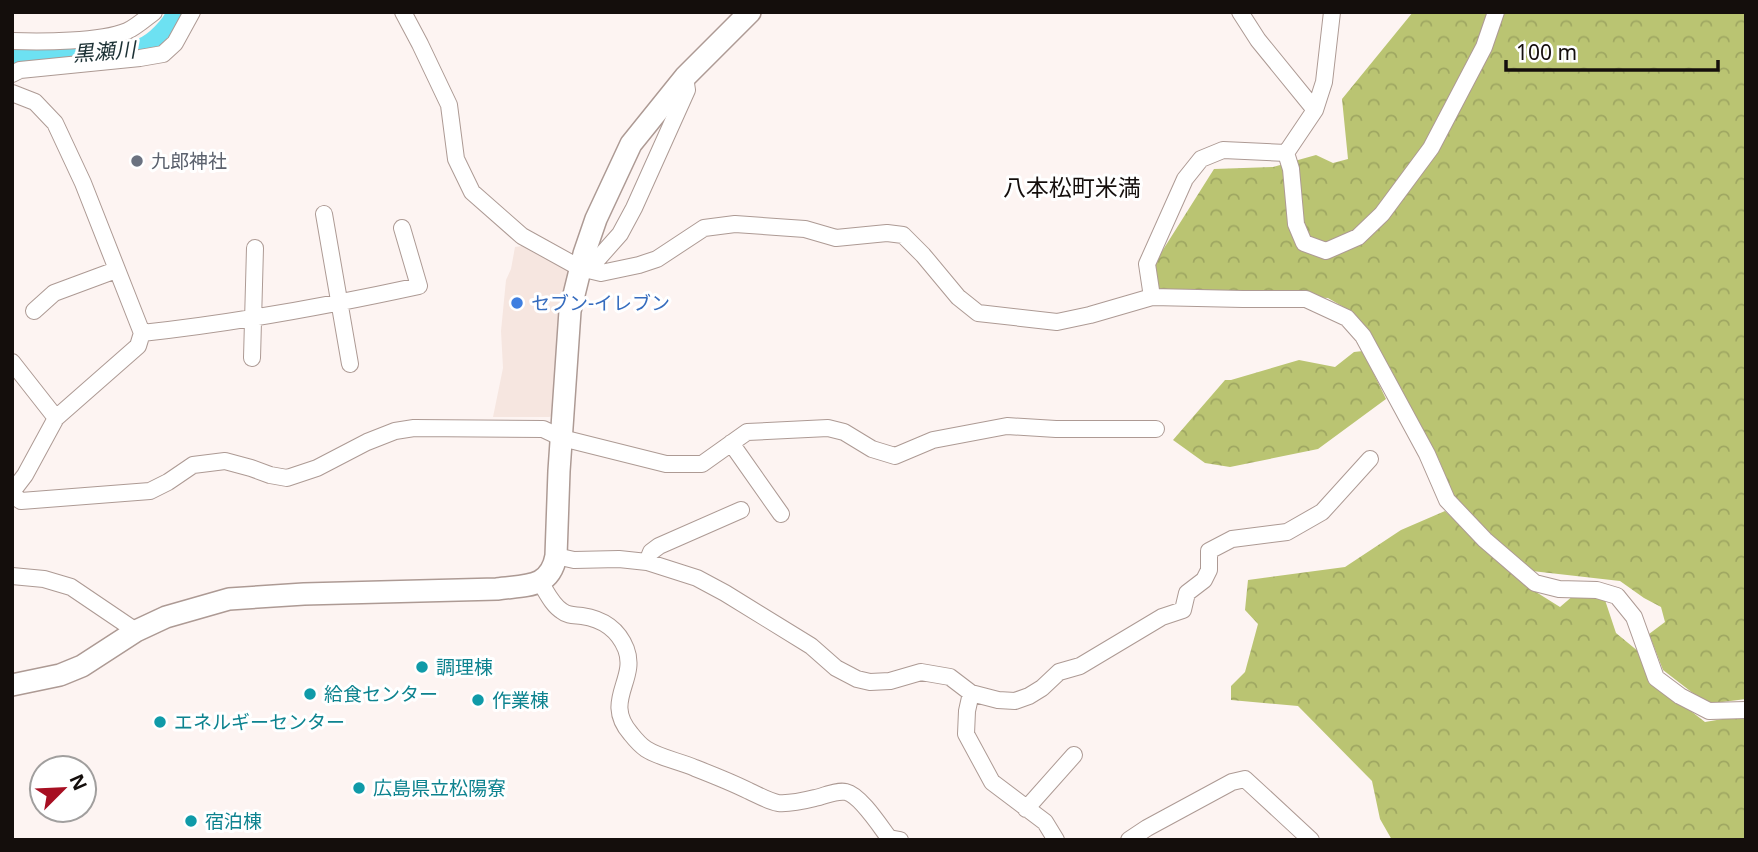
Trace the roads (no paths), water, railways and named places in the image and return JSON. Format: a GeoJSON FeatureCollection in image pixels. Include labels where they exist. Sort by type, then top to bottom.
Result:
{"type":"FeatureCollection","features":[{"type":"Feature","properties":{"kind":"street"},"geometry":{"type":"LineString","coordinates":[[12,41],[97,38],[128,31],[154,12]]}},
{"type":"Feature","properties":{"kind":"street"},"geometry":{"type":"LineString","coordinates":[[12,74],[20,70],[163,54],[175,43],[192,12]]}},
{"type":"Feature","properties":{"kind":"street"},"geometry":{"type":"LineString","coordinates":[[403,12],[449,105],[456,159],[472,192],[522,236],[584,269],[601,273],[639,265],[657,258],[704,228],[735,224],[805,229],[836,238],[887,233],[902,235],[923,255],[958,297],[978,313],[1058,322],[1152,297],[1306,299],[1348,318],[1363,336],[1427,454],[1447,499],[1485,540],[1535,583],[1559,589],[1597,590],[1617,596],[1634,617],[1656,678],[1679,696],[1709,711],[1746,710]]}},
{"type":"Feature","properties":{"kind":"street"},"geometry":{"type":"LineString","coordinates":[[1240,12],[1258,40],[1315,110]]}},
{"type":"Feature","properties":{"kind":"street"},"geometry":{"type":"LineString","coordinates":[[1286,153],[1315,110],[1324,82],[1332,12]]}},
{"type":"Feature","properties":{"kind":"street"},"geometry":{"type":"LineString","coordinates":[[1286,153],[1291,169],[1296,224],[1304,243],[1326,251],[1358,237],[1382,214],[1431,148],[1484,47],[1496,12]]}},
{"type":"Feature","properties":{"kind":"street"},"geometry":{"type":"LineString","coordinates":[[12,685],[60,675],[82,666],[136,631],[166,617],[229,599],[304,594],[497,589],[540,582],[546,578],[554,568],[556,556],[570,311],[596,219],[631,144],[685,78],[749,13]]}},
{"type":"Feature","properties":{"kind":"street"},"geometry":{"type":"LineString","coordinates":[[584,269],[620,234],[634,208],[687,90],[685,78]]}},
{"type":"Feature","properties":{"kind":"street"},"geometry":{"type":"LineString","coordinates":[[12,93],[35,102],[55,123],[83,183],[142,333],[138,346],[56,418],[12,494],[20,501],[150,491],[193,465],[225,461],[287,478],[317,468],[367,442],[395,431],[414,428],[543,429],[562,438],[666,464],[702,464],[747,432],[828,428],[844,432],[872,449],[895,456],[933,440],[1007,426],[1156,429]]}},
{"type":"Feature","properties":{"kind":"street"},"geometry":{"type":"LineString","coordinates":[[1152,297],[1147,264],[1185,179],[1201,159],[1223,150],[1286,153]]}},
{"type":"Feature","properties":{"kind":"street"},"geometry":{"type":"LineString","coordinates":[[324,214],[351,364]]}},
{"type":"Feature","properties":{"kind":"street"},"geometry":{"type":"LineString","coordinates":[[142,333],[253,318],[419,286],[402,228]]}},
{"type":"Feature","properties":{"kind":"street"},"geometry":{"type":"LineString","coordinates":[[251,358],[255,248]]}},
{"type":"Feature","properties":{"kind":"street"},"geometry":{"type":"LineString","coordinates":[[34,311],[54,293],[116,270]]}},
{"type":"Feature","properties":{"kind":"street"},"geometry":{"type":"LineString","coordinates":[[12,362],[56,418]]}},
{"type":"Feature","properties":{"kind":"street"},"geometry":{"type":"LineString","coordinates":[[731,443],[781,514]]}},
{"type":"Feature","properties":{"kind":"street"},"geometry":{"type":"LineString","coordinates":[[556,556],[574,560],[620,559],[647,562],[697,578],[811,646],[836,668],[857,679],[870,682],[890,681],[921,672],[950,677],[971,693],[1015,701],[1042,688],[1059,672],[1080,666],[1162,617],[1183,610],[1187,593],[1204,579],[1209,570],[1209,551],[1232,539],[1287,532],[1322,512],[1370,459]]}},
{"type":"Feature","properties":{"kind":"street"},"geometry":{"type":"LineString","coordinates":[[647,562],[651,552],[659,546],[741,510]]}},
{"type":"Feature","properties":{"kind":"street"},"geometry":{"type":"LineString","coordinates":[[12,576],[44,579],[71,587],[136,631]]}},
{"type":"Feature","properties":{"kind":"street"},"geometry":{"type":"LineString","coordinates":[[540,582],[562,611],[602,622],[613,628],[621,639],[629,663],[620,695],[619,710],[625,727],[643,747],[777,803],[847,792],[856,798],[889,838],[900,840]]}},
{"type":"Feature","properties":{"kind":"street"},"geometry":{"type":"LineString","coordinates":[[971,693],[966,734],[992,782],[1045,822],[1056,840]]}},
{"type":"Feature","properties":{"kind":"street"},"geometry":{"type":"LineString","coordinates":[[1026,808],[1074,755]]}},
{"type":"Feature","properties":{"kind":"street"},"geometry":{"type":"LineString","coordinates":[[1129,840],[1232,782],[1245,779],[1311,840]]}},
{"type":"Feature","properties":{"kind":"waterway","name":"黒瀬川"},"geometry":{"type":"LineString","coordinates":[[12,53],[138,51],[159,39],[179,12]]}},
{"type":"Feature","properties":{"kind":"place","name":"九郎神社"},"geometry":{"type":"Point","coordinates":[137,161]}},
{"type":"Feature","properties":{"kind":"place","name":"セブン-イレブン"},"geometry":{"type":"Point","coordinates":[517,303]}},
{"type":"Feature","properties":{"kind":"place","name":"調理棟"},"geometry":{"type":"Point","coordinates":[422,667]}},
{"type":"Feature","properties":{"kind":"place","name":"給食センター"},"geometry":{"type":"Point","coordinates":[310,694]}},
{"type":"Feature","properties":{"kind":"place","name":"作業棟"},"geometry":{"type":"Point","coordinates":[478,700]}},
{"type":"Feature","properties":{"kind":"place","name":"エネルギーセンター"},"geometry":{"type":"Point","coordinates":[160,722]}},
{"type":"Feature","properties":{"kind":"place","name":"広島県立松陽寮"},"geometry":{"type":"Point","coordinates":[359,788]}},
{"type":"Feature","properties":{"kind":"place","name":"宿泊棟"},"geometry":{"type":"Point","coordinates":[191,821]}},
{"type":"Feature","properties":{"kind":"district","name":"八本松町米満"},"geometry":{"type":"Point","coordinates":[1072,187]}}]}
